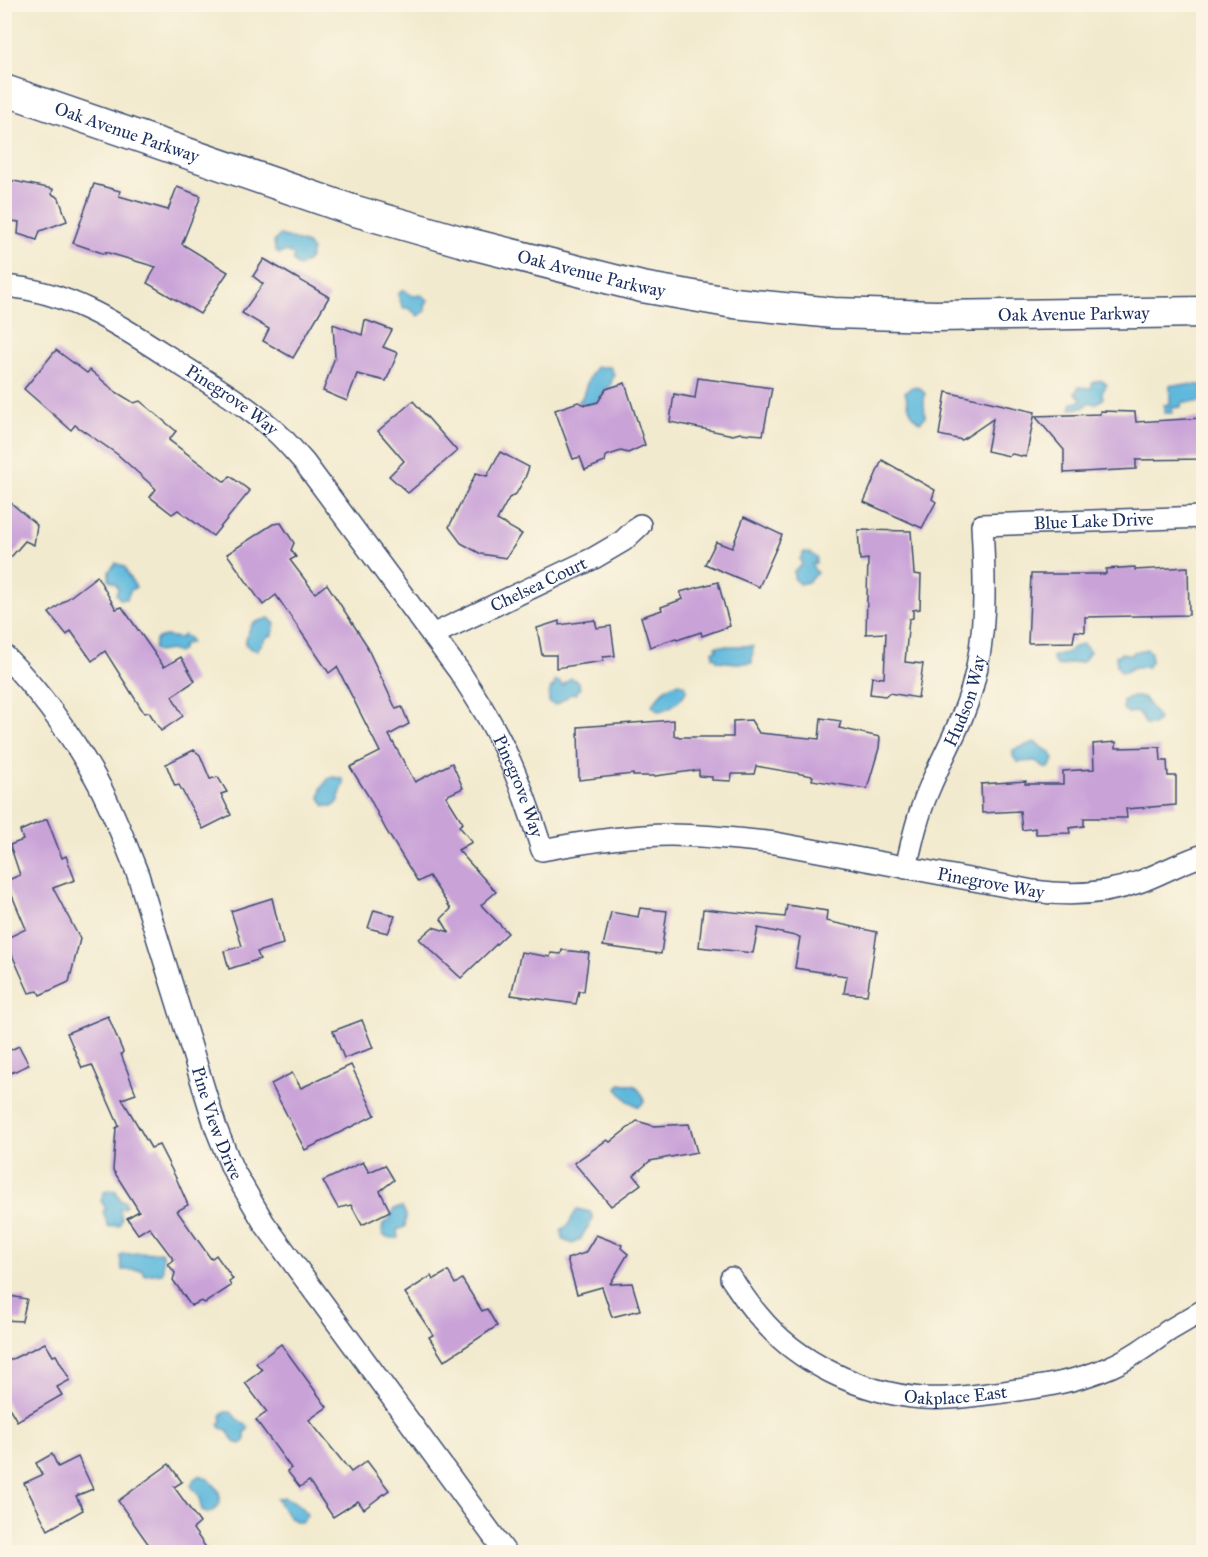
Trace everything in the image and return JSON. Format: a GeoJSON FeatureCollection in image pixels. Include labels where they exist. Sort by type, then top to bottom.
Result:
{"type":"FeatureCollection","features":[{"type":"Feature","properties":{"kind":"main road","name":"Oak Avenue Parkway"},"geometry":{"type":"LineString","coordinates":[[4,90],[352,210],[460,241],[642,287],[734,303],[833,313],[935,316],[1203,312]]}},
{"type":"Feature","properties":{"kind":"street","name":"Pinegrove Way"},"geometry":{"type":"LineString","coordinates":[[4,286],[53,295],[87,308],[120,325],[247,407],[278,433],[304,462],[459,671],[480,704],[508,757],[542,850],[627,837],[669,835],[722,838],[775,843],[1033,891],[1076,895],[1118,889],[1138,883],[1203,855]]}},
{"type":"Feature","properties":{"kind":"street","name":"Blue Lake Drive"},"geometry":{"type":"LineString","coordinates":[[982,525],[1203,517]]}},
{"type":"Feature","properties":{"kind":"street","name":"Chelsea Court"},"geometry":{"type":"LineString","coordinates":[[432,635],[594,558],[623,541],[640,525]]}},
{"type":"Feature","properties":{"kind":"street","name":"Hudson Way"},"geometry":{"type":"LineString","coordinates":[[906,868],[928,790],[961,720],[972,687],[982,637],[985,585],[982,525]]}},
{"type":"Feature","properties":{"kind":"street","name":"Pine View Drive"},"geometry":{"type":"LineString","coordinates":[[4,655],[22,673],[61,724],[95,777],[122,835],[138,874],[216,1128],[232,1168],[264,1223],[505,1552]]}},
{"type":"Feature","properties":{"kind":"street","name":"Oakplace East"},"geometry":{"type":"LineString","coordinates":[[731,1278],[759,1316],[783,1340],[810,1360],[856,1383],[888,1393],[922,1398],[956,1398],[1046,1386],[1079,1379],[1111,1367],[1141,1351],[1203,1310]]}},
{"type":"Feature","properties":{"kind":"water"},"geometry":{"type":"Polygon","coordinates":[[[280,235],[307,244],[312,250],[309,260],[299,267],[293,261],[294,256],[287,251],[279,254],[275,250],[274,242],[280,235]]]}},
{"type":"Feature","properties":{"kind":"water"},"geometry":{"type":"Polygon","coordinates":[[[403,289],[413,296],[421,295],[428,300],[425,306],[426,311],[418,316],[409,308],[403,308],[398,295],[403,289]]]}},
{"type":"Feature","properties":{"kind":"water"},"geometry":{"type":"Polygon","coordinates":[[[596,367],[610,367],[614,374],[610,387],[606,389],[598,402],[586,405],[578,402],[582,398],[589,378],[596,367]]]}},
{"type":"Feature","properties":{"kind":"water"},"geometry":{"type":"Polygon","coordinates":[[[1100,380],[1107,385],[1102,392],[1103,399],[1095,404],[1089,402],[1083,408],[1070,409],[1072,403],[1082,399],[1075,393],[1079,387],[1092,388],[1092,383],[1100,380]]]}},
{"type":"Feature","properties":{"kind":"water"},"geometry":{"type":"Polygon","coordinates":[[[1170,385],[1203,385],[1203,402],[1182,402],[1181,407],[1172,408],[1172,413],[1164,413],[1164,405],[1170,404],[1170,385]]]}},
{"type":"Feature","properties":{"kind":"water"},"geometry":{"type":"Polygon","coordinates":[[[912,387],[920,388],[925,394],[925,417],[920,422],[911,413],[905,392],[912,387]]]}},
{"type":"Feature","properties":{"kind":"water"},"geometry":{"type":"Polygon","coordinates":[[[804,552],[811,553],[817,558],[816,563],[812,564],[817,573],[808,582],[799,584],[794,578],[794,571],[802,565],[800,559],[804,552]]]}},
{"type":"Feature","properties":{"kind":"water"},"geometry":{"type":"Polygon","coordinates":[[[116,563],[125,567],[136,587],[130,591],[127,599],[120,599],[116,594],[118,589],[116,584],[109,580],[109,571],[116,563]]]}},
{"type":"Feature","properties":{"kind":"water"},"geometry":{"type":"Polygon","coordinates":[[[269,618],[275,624],[272,635],[266,638],[257,650],[251,649],[245,644],[253,623],[269,618]]]}},
{"type":"Feature","properties":{"kind":"water"},"geometry":{"type":"Polygon","coordinates":[[[184,635],[190,639],[191,643],[184,644],[178,653],[170,650],[158,652],[154,649],[158,638],[165,636],[180,638],[184,635]]]}},
{"type":"Feature","properties":{"kind":"water"},"geometry":{"type":"Polygon","coordinates":[[[1083,644],[1090,652],[1083,662],[1060,666],[1055,664],[1052,657],[1083,644]]]}},
{"type":"Feature","properties":{"kind":"water"},"geometry":{"type":"Polygon","coordinates":[[[716,646],[753,646],[752,663],[717,661],[713,657],[713,651],[717,650],[716,646]]]}},
{"type":"Feature","properties":{"kind":"water"},"geometry":{"type":"Polygon","coordinates":[[[1147,649],[1151,653],[1151,662],[1147,667],[1135,667],[1121,672],[1117,666],[1116,656],[1122,653],[1131,655],[1147,649]]]}},
{"type":"Feature","properties":{"kind":"water"},"geometry":{"type":"Polygon","coordinates":[[[571,678],[578,682],[580,688],[575,694],[571,694],[554,705],[549,702],[551,688],[554,687],[555,681],[560,682],[562,686],[571,678]]]}},
{"type":"Feature","properties":{"kind":"water"},"geometry":{"type":"Polygon","coordinates":[[[679,683],[687,689],[679,701],[658,711],[652,705],[660,694],[666,688],[679,683]]]}},
{"type":"Feature","properties":{"kind":"water"},"geometry":{"type":"Polygon","coordinates":[[[1129,697],[1143,697],[1158,717],[1157,722],[1153,725],[1146,725],[1140,714],[1128,713],[1123,709],[1123,701],[1129,697]]]}},
{"type":"Feature","properties":{"kind":"water"},"geometry":{"type":"Polygon","coordinates":[[[1034,742],[1051,753],[1054,760],[1049,768],[1044,768],[1036,761],[1017,762],[1013,756],[1013,750],[1034,742]]]}},
{"type":"Feature","properties":{"kind":"water"},"geometry":{"type":"Polygon","coordinates":[[[330,777],[341,778],[344,782],[339,801],[334,806],[325,806],[320,798],[321,788],[330,777]]]}},
{"type":"Feature","properties":{"kind":"water"},"geometry":{"type":"Polygon","coordinates":[[[620,1084],[636,1087],[644,1097],[644,1102],[639,1107],[628,1101],[617,1089],[620,1084]]]}},
{"type":"Feature","properties":{"kind":"water"},"geometry":{"type":"Polygon","coordinates":[[[116,1191],[126,1205],[124,1208],[119,1208],[122,1218],[120,1224],[117,1226],[114,1224],[112,1227],[108,1226],[103,1211],[106,1209],[101,1201],[104,1192],[116,1191]]]}},
{"type":"Feature","properties":{"kind":"water"},"geometry":{"type":"Polygon","coordinates":[[[402,1207],[406,1215],[405,1227],[397,1230],[398,1238],[384,1236],[383,1224],[389,1220],[394,1209],[402,1207]]]}},
{"type":"Feature","properties":{"kind":"water"},"geometry":{"type":"Polygon","coordinates":[[[577,1209],[590,1212],[593,1218],[581,1239],[573,1244],[563,1240],[561,1230],[568,1225],[577,1209]]]}},
{"type":"Feature","properties":{"kind":"water"},"geometry":{"type":"Polygon","coordinates":[[[161,1252],[163,1256],[162,1273],[145,1275],[142,1270],[122,1270],[120,1256],[123,1254],[161,1252]]]}},
{"type":"Feature","properties":{"kind":"water"},"geometry":{"type":"Polygon","coordinates":[[[225,1412],[231,1412],[249,1427],[245,1433],[245,1441],[241,1444],[234,1442],[227,1430],[221,1428],[219,1424],[225,1412]]]}},
{"type":"Feature","properties":{"kind":"water"},"geometry":{"type":"Polygon","coordinates":[[[200,1475],[212,1482],[219,1493],[219,1504],[208,1513],[202,1510],[200,1497],[191,1486],[194,1479],[200,1475]]]}},
{"type":"Feature","properties":{"kind":"water"},"geometry":{"type":"Polygon","coordinates":[[[284,1497],[303,1509],[307,1515],[303,1522],[298,1522],[287,1515],[277,1499],[284,1497]]]}},
{"type":"Feature","properties":{"kind":"building"},"geometry":{"type":"Polygon","coordinates":[[[4,179],[53,189],[52,194],[59,198],[67,221],[40,231],[37,240],[18,234],[19,222],[4,220],[4,179]]]}},
{"type":"Feature","properties":{"kind":"building"},"geometry":{"type":"Polygon","coordinates":[[[94,184],[120,191],[119,196],[168,210],[177,187],[201,196],[182,244],[228,272],[200,314],[147,283],[156,267],[73,243],[94,184]]]}},
{"type":"Feature","properties":{"kind":"building"},"geometry":{"type":"Polygon","coordinates":[[[264,259],[329,297],[293,358],[263,341],[269,329],[242,313],[263,284],[253,276],[264,259]]]}},
{"type":"Feature","properties":{"kind":"building"},"geometry":{"type":"Polygon","coordinates":[[[365,320],[392,330],[383,347],[398,353],[386,381],[357,374],[347,401],[323,391],[335,357],[333,324],[362,335],[365,320]]]}},
{"type":"Feature","properties":{"kind":"building"},"geometry":{"type":"Polygon","coordinates":[[[56,350],[87,373],[90,370],[116,392],[134,403],[140,401],[176,431],[169,440],[225,482],[230,476],[250,491],[213,536],[178,510],[172,514],[150,497],[156,489],[117,454],[75,425],[71,430],[24,389],[56,350]]]}},
{"type":"Feature","properties":{"kind":"building"},"geometry":{"type":"Polygon","coordinates":[[[698,378],[772,388],[763,435],[740,433],[733,435],[670,422],[674,394],[695,398],[698,378]]]}},
{"type":"Feature","properties":{"kind":"building"},"geometry":{"type":"Polygon","coordinates":[[[625,383],[645,445],[628,453],[621,451],[606,456],[605,462],[585,470],[580,457],[573,459],[555,410],[578,402],[586,405],[598,402],[606,389],[625,383]]]}},
{"type":"Feature","properties":{"kind":"building"},"geometry":{"type":"Polygon","coordinates":[[[946,392],[1035,412],[1026,457],[987,451],[993,419],[962,440],[939,435],[946,392]]]}},
{"type":"Feature","properties":{"kind":"building"},"geometry":{"type":"Polygon","coordinates":[[[413,401],[457,451],[408,493],[389,476],[404,461],[378,431],[413,401]]]}},
{"type":"Feature","properties":{"kind":"building"},"geometry":{"type":"Polygon","coordinates":[[[1100,411],[1135,412],[1136,422],[1203,418],[1203,459],[1136,460],[1136,469],[1064,473],[1064,450],[1035,416],[1100,414],[1100,411]]]}},
{"type":"Feature","properties":{"kind":"building"},"geometry":{"type":"Polygon","coordinates":[[[500,452],[529,467],[516,494],[509,498],[497,520],[522,534],[506,558],[481,554],[461,543],[449,527],[476,473],[487,476],[500,452]]]}},
{"type":"Feature","properties":{"kind":"building"},"geometry":{"type":"Polygon","coordinates":[[[882,460],[935,490],[932,499],[936,502],[922,528],[864,502],[882,460]]]}},
{"type":"Feature","properties":{"kind":"building"},"geometry":{"type":"Polygon","coordinates":[[[4,497],[37,525],[34,545],[25,541],[4,565],[4,497]]]}},
{"type":"Feature","properties":{"kind":"building"},"geometry":{"type":"Polygon","coordinates":[[[744,517],[782,535],[759,587],[705,564],[716,542],[732,548],[744,517]]]}},
{"type":"Feature","properties":{"kind":"building"},"geometry":{"type":"Polygon","coordinates":[[[281,523],[294,543],[291,550],[296,557],[290,560],[315,593],[327,584],[368,647],[396,709],[402,707],[409,724],[389,735],[415,782],[452,763],[463,788],[446,796],[463,823],[459,826],[472,842],[458,850],[496,892],[481,905],[508,933],[461,978],[419,939],[433,927],[449,932],[441,919],[451,909],[429,876],[418,882],[350,767],[380,752],[337,667],[329,673],[276,595],[263,605],[227,554],[273,524],[281,523]]]}},
{"type":"Feature","properties":{"kind":"building"},"geometry":{"type":"Polygon","coordinates":[[[858,530],[911,531],[914,574],[921,575],[920,609],[913,610],[913,618],[909,619],[905,662],[923,664],[918,698],[889,693],[885,696],[870,694],[872,677],[884,678],[886,633],[866,634],[868,559],[860,560],[858,530]]]}},
{"type":"Feature","properties":{"kind":"building"},"geometry":{"type":"Polygon","coordinates":[[[1135,567],[1135,570],[1188,567],[1189,615],[1085,617],[1085,632],[1075,631],[1073,642],[1028,643],[1031,574],[1106,574],[1106,569],[1135,567]]]}},
{"type":"Feature","properties":{"kind":"building"},"geometry":{"type":"Polygon","coordinates":[[[97,576],[116,609],[122,607],[164,667],[181,657],[195,681],[172,696],[183,716],[161,731],[149,712],[144,713],[105,651],[92,661],[71,631],[67,635],[49,613],[97,576]]]}},
{"type":"Feature","properties":{"kind":"building"},"geometry":{"type":"Polygon","coordinates":[[[718,582],[730,626],[702,636],[701,632],[650,647],[641,617],[662,610],[661,607],[683,599],[680,592],[718,582]]]}},
{"type":"Feature","properties":{"kind":"building"},"geometry":{"type":"Polygon","coordinates":[[[595,620],[597,628],[611,626],[615,656],[603,657],[603,661],[556,668],[556,655],[542,655],[537,628],[559,621],[559,625],[595,620]]]}},
{"type":"Feature","properties":{"kind":"building"},"geometry":{"type":"Polygon","coordinates":[[[821,718],[841,721],[839,728],[880,737],[867,789],[812,780],[813,776],[756,766],[754,774],[732,774],[731,781],[712,780],[712,777],[699,776],[699,770],[655,776],[633,776],[633,774],[579,780],[578,727],[674,720],[674,736],[733,737],[733,721],[751,720],[759,733],[819,739],[821,718]]]}},
{"type":"Feature","properties":{"kind":"building"},"geometry":{"type":"Polygon","coordinates":[[[1116,742],[1116,748],[1160,747],[1161,761],[1167,761],[1168,776],[1176,776],[1176,805],[1126,809],[1127,818],[1084,818],[1084,826],[1069,828],[1070,833],[1036,834],[1035,828],[1022,830],[1020,811],[982,813],[981,784],[1026,781],[1025,784],[1063,784],[1063,771],[1094,769],[1093,744],[1116,742]]]}},
{"type":"Feature","properties":{"kind":"building"},"geometry":{"type":"Polygon","coordinates":[[[194,750],[200,755],[210,779],[218,777],[227,792],[221,794],[231,815],[203,829],[179,785],[175,786],[166,764],[194,750]]]}},
{"type":"Feature","properties":{"kind":"building"},"geometry":{"type":"Polygon","coordinates":[[[47,819],[62,858],[66,856],[75,880],[53,888],[80,939],[69,982],[40,995],[38,991],[29,993],[5,939],[26,929],[6,881],[20,875],[10,845],[23,840],[20,831],[47,819]]]}},
{"type":"Feature","properties":{"kind":"building"},"geometry":{"type":"Polygon","coordinates":[[[272,898],[283,944],[257,952],[260,959],[229,969],[224,951],[242,946],[231,911],[272,898]]]}},
{"type":"Feature","properties":{"kind":"building"},"geometry":{"type":"Polygon","coordinates":[[[787,905],[827,911],[826,921],[877,932],[867,995],[844,993],[847,976],[795,968],[800,937],[758,928],[753,953],[699,947],[703,909],[785,917],[787,905]]]}},
{"type":"Feature","properties":{"kind":"building"},"geometry":{"type":"Polygon","coordinates":[[[640,908],[667,911],[661,954],[603,946],[611,912],[638,917],[640,908]]]}},
{"type":"Feature","properties":{"kind":"building"},"geometry":{"type":"Polygon","coordinates":[[[374,910],[395,916],[388,933],[368,928],[374,910]]]}},
{"type":"Feature","properties":{"kind":"building"},"geometry":{"type":"Polygon","coordinates":[[[562,950],[589,953],[584,991],[579,991],[576,1004],[511,995],[521,952],[550,957],[551,953],[561,954],[562,950]]]}},
{"type":"Feature","properties":{"kind":"building"},"geometry":{"type":"Polygon","coordinates":[[[108,1016],[123,1052],[121,1054],[136,1094],[122,1099],[151,1148],[159,1145],[177,1180],[188,1205],[177,1211],[211,1259],[216,1255],[233,1279],[229,1282],[231,1286],[205,1303],[201,1301],[191,1306],[173,1280],[175,1273],[168,1264],[174,1260],[149,1227],[138,1234],[127,1218],[139,1211],[113,1170],[116,1128],[119,1126],[92,1065],[82,1068],[67,1033],[108,1016]]]}},
{"type":"Feature","properties":{"kind":"building"},"geometry":{"type":"Polygon","coordinates":[[[362,1020],[373,1048],[344,1058],[333,1031],[362,1020]]]}},
{"type":"Feature","properties":{"kind":"building"},"geometry":{"type":"Polygon","coordinates":[[[19,1046],[29,1065],[4,1076],[4,1053],[19,1046]]]}},
{"type":"Feature","properties":{"kind":"building"},"geometry":{"type":"Polygon","coordinates":[[[351,1065],[375,1115],[305,1150],[271,1084],[292,1073],[301,1088],[351,1065]]]}},
{"type":"Feature","properties":{"kind":"building"},"geometry":{"type":"Polygon","coordinates":[[[637,1121],[654,1126],[689,1124],[697,1152],[650,1161],[634,1175],[641,1184],[611,1206],[574,1163],[607,1140],[610,1142],[637,1121]]]}},
{"type":"Feature","properties":{"kind":"building"},"geometry":{"type":"Polygon","coordinates":[[[363,1162],[369,1172],[385,1165],[394,1180],[380,1191],[390,1211],[362,1225],[351,1205],[338,1208],[323,1181],[363,1162]]]}},
{"type":"Feature","properties":{"kind":"building"},"geometry":{"type":"Polygon","coordinates":[[[596,1235],[622,1245],[621,1248],[628,1254],[610,1284],[632,1283],[640,1310],[612,1317],[602,1287],[577,1294],[567,1259],[585,1253],[596,1235]]]}},
{"type":"Feature","properties":{"kind":"building"},"geometry":{"type":"Polygon","coordinates":[[[448,1271],[455,1284],[462,1279],[482,1311],[487,1309],[497,1326],[444,1361],[429,1337],[433,1335],[405,1293],[431,1276],[433,1280],[448,1271]]]}},
{"type":"Feature","properties":{"kind":"building"},"geometry":{"type":"Polygon","coordinates":[[[4,1295],[27,1299],[22,1321],[4,1320],[4,1295]]]}},
{"type":"Feature","properties":{"kind":"building"},"geometry":{"type":"Polygon","coordinates":[[[45,1343],[53,1356],[56,1355],[70,1380],[57,1387],[62,1395],[17,1421],[4,1399],[4,1363],[45,1343]]]}},
{"type":"Feature","properties":{"kind":"building"},"geometry":{"type":"Polygon","coordinates":[[[281,1344],[327,1407],[309,1420],[351,1472],[367,1461],[389,1490],[364,1509],[358,1501],[333,1517],[309,1481],[300,1487],[287,1471],[291,1468],[256,1420],[267,1412],[245,1383],[262,1370],[256,1363],[281,1344]]]}},
{"type":"Feature","properties":{"kind":"building"},"geometry":{"type":"Polygon","coordinates":[[[52,1454],[58,1467],[78,1457],[93,1489],[76,1496],[83,1510],[48,1530],[24,1483],[42,1475],[36,1463],[52,1454]]]}},
{"type":"Feature","properties":{"kind":"building"},"geometry":{"type":"Polygon","coordinates":[[[169,1464],[182,1482],[174,1487],[200,1523],[193,1529],[209,1552],[154,1552],[118,1501],[169,1464]]]}}]}
